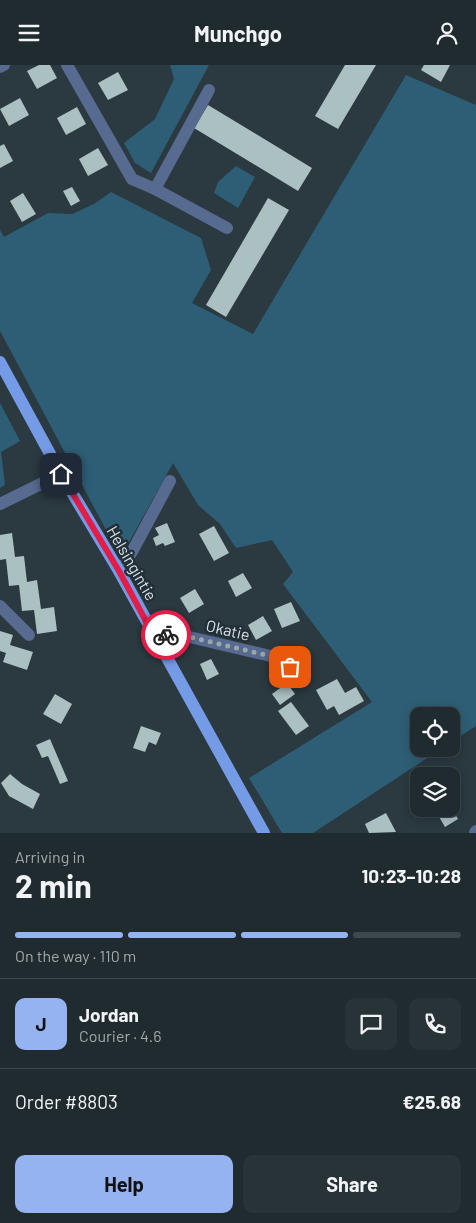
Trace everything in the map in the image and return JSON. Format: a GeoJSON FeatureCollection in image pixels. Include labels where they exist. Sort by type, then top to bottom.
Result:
{"type":"FeatureCollection","features":[{"type":"Feature","properties":{"kind":"main road","name":"Helsingintie"},"geometry":{"type":"LineString","coordinates":[[0,362],[61,474],[119,571],[264,833]]}},
{"type":"Feature","properties":{"kind":"street"},"geometry":{"type":"LineString","coordinates":[[0,67],[4,65]]}},
{"type":"Feature","properties":{"kind":"street"},"geometry":{"type":"LineString","coordinates":[[67,65],[132,179],[155,189],[227,228]]}},
{"type":"Feature","properties":{"kind":"street"},"geometry":{"type":"LineString","coordinates":[[155,189],[209,90]]}},
{"type":"Feature","properties":{"kind":"street"},"geometry":{"type":"LineString","coordinates":[[0,503],[61,474]]}},
{"type":"Feature","properties":{"kind":"street"},"geometry":{"type":"LineString","coordinates":[[119,571],[133,550],[170,481]]}},
{"type":"Feature","properties":{"kind":"street"},"geometry":{"type":"LineString","coordinates":[[0,606],[29,635]]}},
{"type":"Feature","properties":{"kind":"street","name":"Okatie"},"geometry":{"type":"LineString","coordinates":[[155,638],[170,634],[181,635],[279,658],[290,667]]}},
{"type":"Feature","properties":{"kind":"shaded area"},"geometry":{"type":"Polygon","coordinates":[[[170,65],[209,65],[151,173],[135,163],[124,143],[155,119],[174,79],[170,65]]]}},
{"type":"Feature","properties":{"kind":"shaded area"},"geometry":{"type":"Polygon","coordinates":[[[406,75],[476,105],[476,726],[460,736],[460,707],[410,707],[410,757],[429,757],[414,767],[410,767],[410,769],[313,833],[282,833],[249,778],[372,702],[283,584],[293,572],[272,540],[236,548],[220,524],[198,505],[173,463],[120,556],[0,331],[0,230],[4,237],[48,213],[72,214],[94,204],[111,192],[201,238],[211,270],[192,303],[253,334],[406,75]]]}},
{"type":"Feature","properties":{"kind":"shaded area"},"geometry":{"type":"Polygon","coordinates":[[[236,166],[255,177],[238,208],[214,193],[218,182],[236,166]]]}},
{"type":"Feature","properties":{"kind":"shaded area"},"geometry":{"type":"Polygon","coordinates":[[[0,403],[20,441],[1,452],[5,485],[0,488],[0,403]]]}},
{"type":"Feature","properties":{"kind":"building"},"geometry":{"type":"Polygon","coordinates":[[[39,65],[50,65],[57,78],[37,89],[27,71],[39,65]]]}},
{"type":"Feature","properties":{"kind":"building"},"geometry":{"type":"Polygon","coordinates":[[[345,65],[376,65],[338,129],[315,116],[345,65]]]}},
{"type":"Feature","properties":{"kind":"building"},"geometry":{"type":"Polygon","coordinates":[[[424,65],[450,65],[441,82],[421,70],[424,65]]]}},
{"type":"Feature","properties":{"kind":"building"},"geometry":{"type":"Polygon","coordinates":[[[118,72],[128,90],[108,100],[98,83],[118,72]]]}},
{"type":"Feature","properties":{"kind":"building"},"geometry":{"type":"Polygon","coordinates":[[[20,98],[29,115],[9,126],[0,109],[20,98]]]}},
{"type":"Feature","properties":{"kind":"building"},"geometry":{"type":"Polygon","coordinates":[[[208,105],[312,168],[298,191],[194,128],[208,105]]]}},
{"type":"Feature","properties":{"kind":"building"},"geometry":{"type":"Polygon","coordinates":[[[77,107],[86,124],[66,135],[57,118],[77,107]]]}},
{"type":"Feature","properties":{"kind":"building"},"geometry":{"type":"Polygon","coordinates":[[[4,144],[13,161],[0,168],[0,146],[4,144]]]}},
{"type":"Feature","properties":{"kind":"building"},"geometry":{"type":"Polygon","coordinates":[[[98,148],[108,165],[88,176],[79,159],[98,148]]]}},
{"type":"Feature","properties":{"kind":"building"},"geometry":{"type":"Polygon","coordinates":[[[72,187],[80,201],[71,206],[63,191],[72,187]]]}},
{"type":"Feature","properties":{"kind":"building"},"geometry":{"type":"Polygon","coordinates":[[[23,193],[36,214],[22,222],[10,201],[23,193]]]}},
{"type":"Feature","properties":{"kind":"building"},"geometry":{"type":"Polygon","coordinates":[[[268,198],[289,210],[226,317],[206,305],[268,198]]]}},
{"type":"Feature","properties":{"kind":"building"},"geometry":{"type":"Polygon","coordinates":[[[167,523],[175,542],[165,546],[163,543],[156,546],[153,538],[159,535],[155,528],[167,523]]]}},
{"type":"Feature","properties":{"kind":"building"},"geometry":{"type":"Polygon","coordinates":[[[214,526],[229,553],[214,561],[199,534],[214,526]]]}},
{"type":"Feature","properties":{"kind":"building"},"geometry":{"type":"Polygon","coordinates":[[[12,533],[15,557],[24,556],[27,582],[37,580],[41,609],[54,607],[57,631],[37,634],[34,610],[22,611],[19,585],[9,586],[6,559],[0,560],[0,535],[12,533]]]}},
{"type":"Feature","properties":{"kind":"building"},"geometry":{"type":"Polygon","coordinates":[[[243,573],[252,588],[236,597],[228,581],[243,573]]]}},
{"type":"Feature","properties":{"kind":"building"},"geometry":{"type":"Polygon","coordinates":[[[195,589],[204,604],[189,613],[180,598],[195,589]]]}},
{"type":"Feature","properties":{"kind":"building"},"geometry":{"type":"Polygon","coordinates":[[[291,602],[300,621],[282,628],[274,609],[291,602]]]}},
{"type":"Feature","properties":{"kind":"building"},"geometry":{"type":"Polygon","coordinates":[[[263,616],[272,631],[256,640],[248,625],[263,616]]]}},
{"type":"Feature","properties":{"kind":"building"},"geometry":{"type":"Polygon","coordinates":[[[0,631],[13,635],[10,645],[33,652],[27,670],[3,662],[6,653],[0,651],[0,631]]]}},
{"type":"Feature","properties":{"kind":"building"},"geometry":{"type":"Polygon","coordinates":[[[211,659],[219,674],[207,680],[200,664],[211,659]]]}},
{"type":"Feature","properties":{"kind":"building"},"geometry":{"type":"Polygon","coordinates":[[[337,679],[345,693],[356,687],[364,701],[339,715],[334,706],[327,710],[316,690],[337,679]]]}},
{"type":"Feature","properties":{"kind":"building"},"geometry":{"type":"Polygon","coordinates":[[[287,683],[295,694],[280,705],[272,694],[287,683]]]}},
{"type":"Feature","properties":{"kind":"building"},"geometry":{"type":"Polygon","coordinates":[[[55,694],[72,704],[61,724],[43,714],[55,694]]]}},
{"type":"Feature","properties":{"kind":"building"},"geometry":{"type":"Polygon","coordinates":[[[291,702],[309,726],[296,735],[278,711],[291,702]]]}},
{"type":"Feature","properties":{"kind":"building"},"geometry":{"type":"Polygon","coordinates":[[[141,726],[161,733],[156,745],[149,742],[145,752],[133,748],[141,726]]]}},
{"type":"Feature","properties":{"kind":"building"},"geometry":{"type":"Polygon","coordinates":[[[50,739],[68,781],[60,784],[48,756],[42,758],[36,745],[50,739]]]}},
{"type":"Feature","properties":{"kind":"building"},"geometry":{"type":"Polygon","coordinates":[[[10,774],[22,784],[40,794],[33,809],[9,796],[1,783],[10,774]]]}},
{"type":"Feature","properties":{"kind":"building"},"geometry":{"type":"Polygon","coordinates":[[[386,813],[396,832],[369,833],[365,824],[386,813]]]}},
{"type":"Feature","properties":{"kind":"building"},"geometry":{"type":"Polygon","coordinates":[[[439,817],[457,817],[458,819],[445,827],[439,817]]]}},
{"type":"Feature","properties":{"kind":"way so far"},"geometry":{"type":"LineString","coordinates":[[166,635],[181,635],[279,658],[290,667]]}},
{"type":"Feature","properties":{"kind":"route"},"geometry":{"type":"LineString","coordinates":[[61,474],[119,571],[155,638],[166,635]]}}]}
